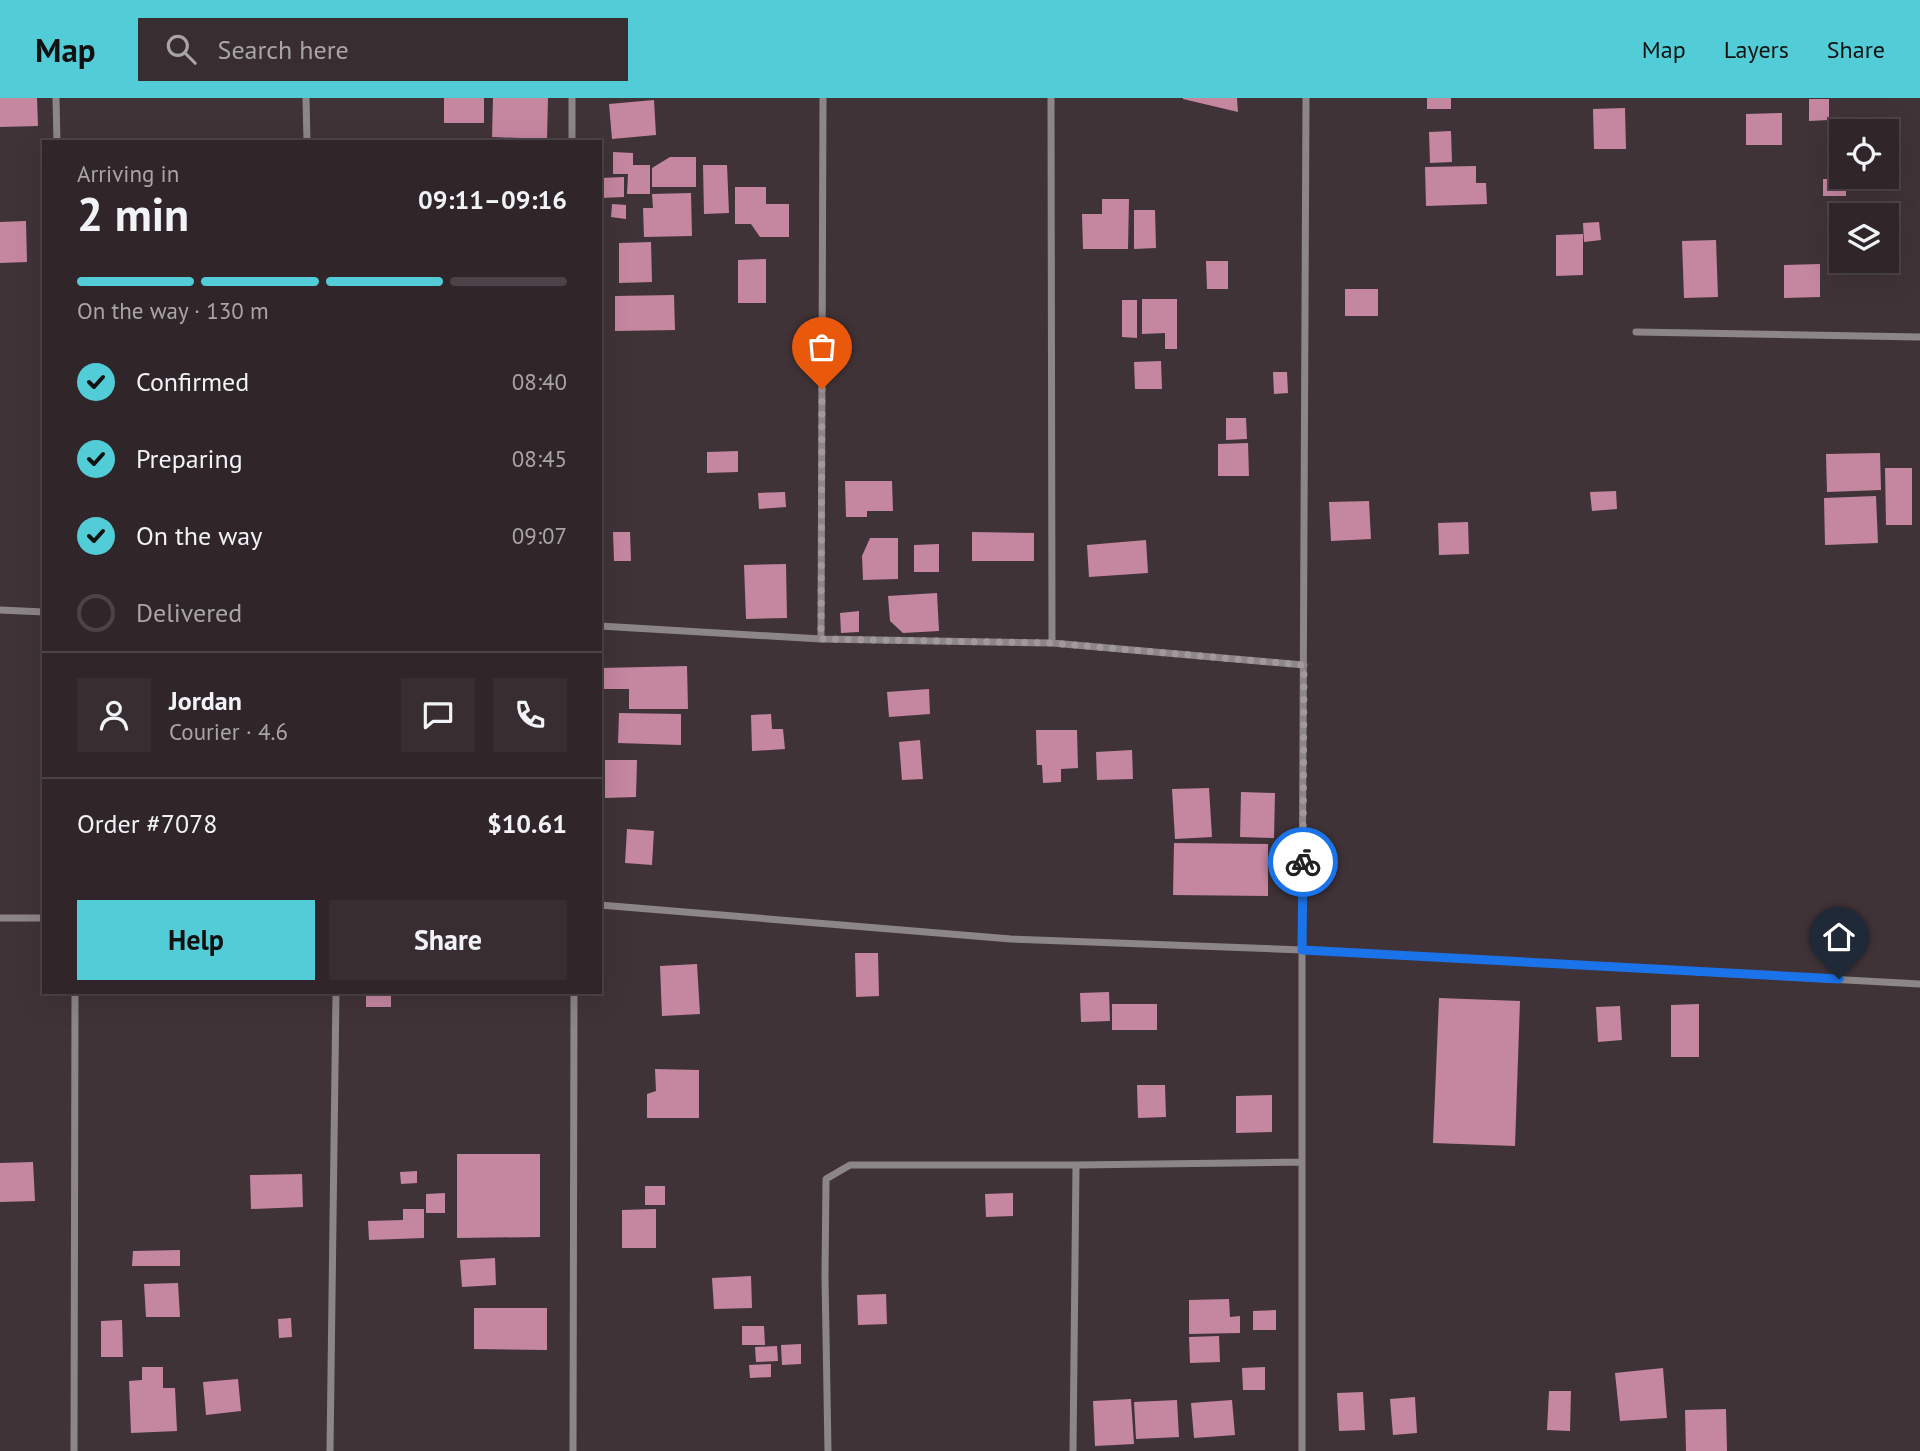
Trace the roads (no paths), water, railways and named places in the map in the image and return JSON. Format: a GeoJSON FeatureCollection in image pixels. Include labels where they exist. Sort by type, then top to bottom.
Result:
{"type":"FeatureCollection","features":[{"type":"Feature","properties":{"kind":"street"},"geometry":{"type":"LineString","coordinates":[[56,98],[57,140]]}},
{"type":"Feature","properties":{"kind":"street"},"geometry":{"type":"LineString","coordinates":[[306,98],[307,140]]}},
{"type":"Feature","properties":{"kind":"street"},"geometry":{"type":"LineString","coordinates":[[572,98],[572,140]]}},
{"type":"Feature","properties":{"kind":"street"},"geometry":{"type":"LineString","coordinates":[[821,639],[822,98]]}},
{"type":"Feature","properties":{"kind":"street"},"geometry":{"type":"LineString","coordinates":[[1051,98],[1052,643]]}},
{"type":"Feature","properties":{"kind":"street"},"geometry":{"type":"LineString","coordinates":[[1302,1451],[1306,98]]}},
{"type":"Feature","properties":{"kind":"street"},"geometry":{"type":"LineString","coordinates":[[1636,332],[1920,337]]}},
{"type":"Feature","properties":{"kind":"street"},"geometry":{"type":"LineString","coordinates":[[0,610],[42,612]]}},
{"type":"Feature","properties":{"kind":"street"},"geometry":{"type":"LineString","coordinates":[[602,626],[821,639],[1052,643],[1304,665]]}},
{"type":"Feature","properties":{"kind":"street"},"geometry":{"type":"LineString","coordinates":[[602,905],[1011,939],[1302,950],[1920,984]]}},
{"type":"Feature","properties":{"kind":"street"},"geometry":{"type":"LineString","coordinates":[[0,918],[42,918]]}},
{"type":"Feature","properties":{"kind":"street"},"geometry":{"type":"LineString","coordinates":[[74,1451],[75,994]]}},
{"type":"Feature","properties":{"kind":"street"},"geometry":{"type":"LineString","coordinates":[[330,1451],[336,994]]}},
{"type":"Feature","properties":{"kind":"street"},"geometry":{"type":"LineString","coordinates":[[573,1451],[574,994]]}},
{"type":"Feature","properties":{"kind":"street"},"geometry":{"type":"LineString","coordinates":[[828,1451],[826,1179],[850,1165],[1302,1162]]}},
{"type":"Feature","properties":{"kind":"street"},"geometry":{"type":"LineString","coordinates":[[1073,1451],[1076,1165]]}}]}
